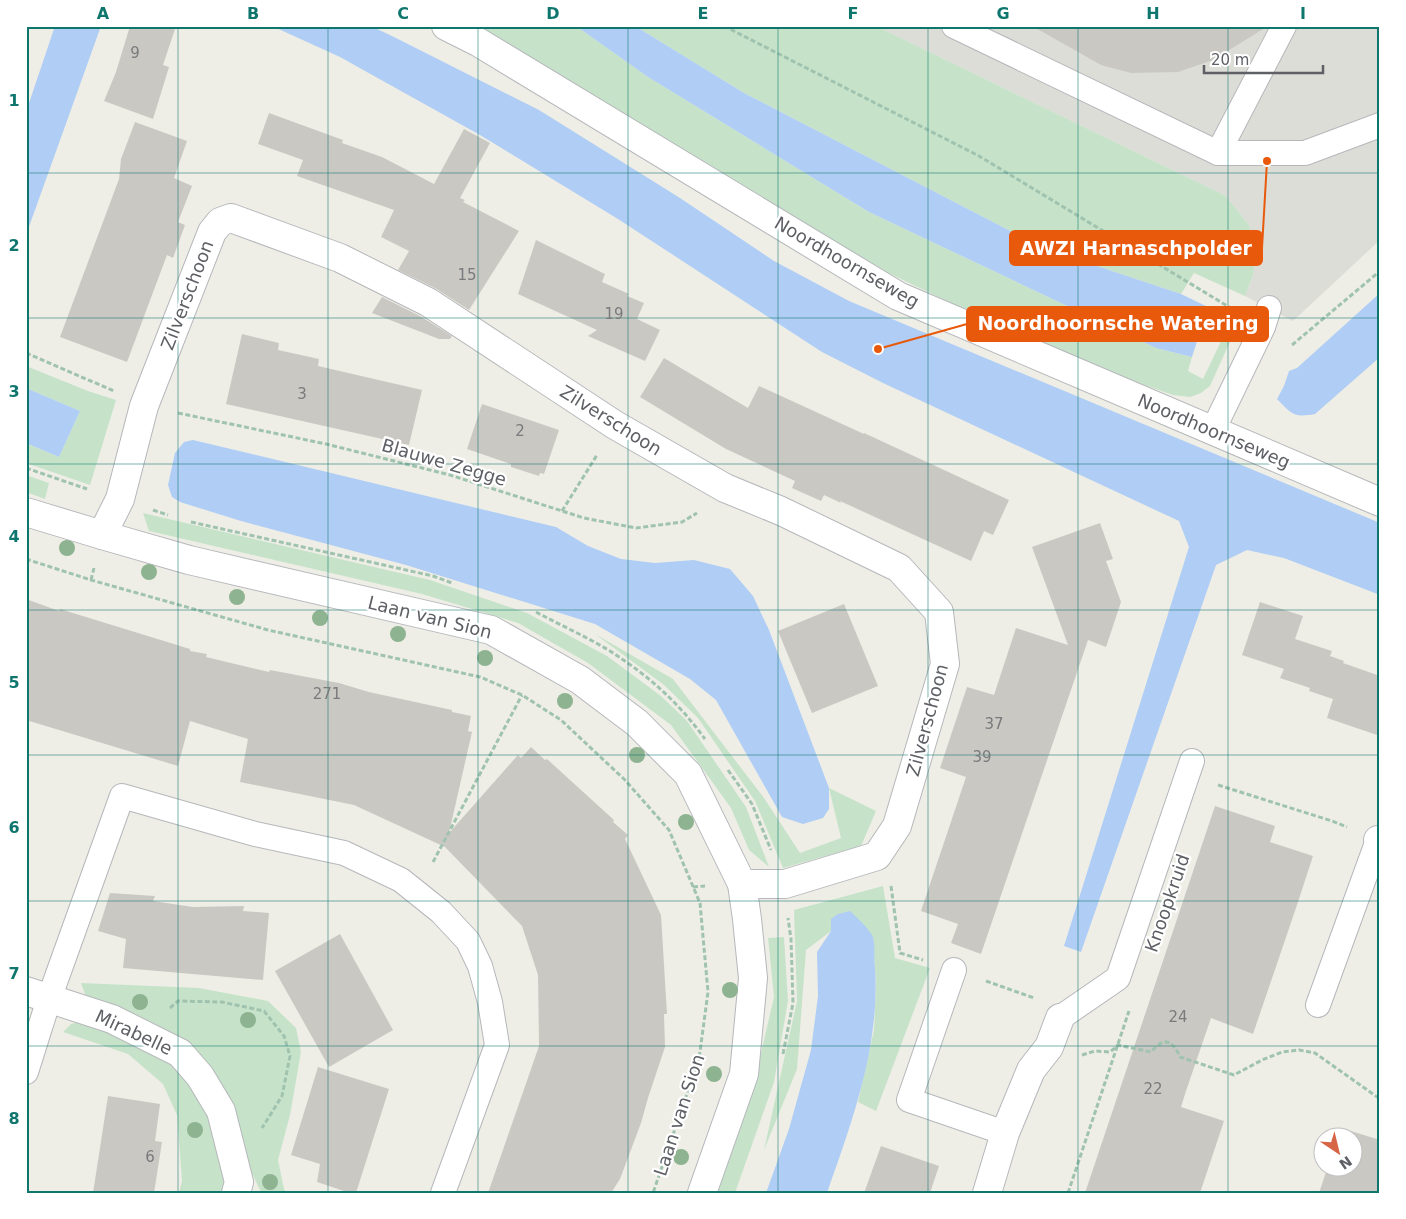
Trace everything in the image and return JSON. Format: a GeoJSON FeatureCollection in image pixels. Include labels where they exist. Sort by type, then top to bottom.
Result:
{"type":"FeatureCollection","features":[{"type":"Feature","properties":{"kind":"street","name":"Noordhoornseweg"},"geometry":{"type":"LineString","coordinates":[[446,26],[486,47],[898,296],[1380,502]]}},
{"type":"Feature","properties":{"kind":"street","name":"Zilverschoon"},"geometry":{"type":"LineString","coordinates":[[102,535],[120,499],[144,406],[212,232],[220,222],[231,218],[340,258],[428,302],[615,425],[724,488],[781,511],[899,568],[939,612],[945,664],[897,826],[877,856],[785,884],[742,884]]}},
{"type":"Feature","properties":{"kind":"street","name":"Laan van Sion"},"geometry":{"type":"LineString","coordinates":[[26,512],[189,560],[490,630],[580,680],[636,723],[688,774],[742,884],[748,919],[753,978],[744,1074],[702,1193]]}},
{"type":"Feature","properties":{"kind":"street","name":"Mirabelle"},"geometry":{"type":"LineString","coordinates":[[38,995],[112,1019],[180,1053],[200,1076],[222,1111],[239,1182],[236,1193]]}},
{"type":"Feature","properties":{"kind":"street"},"geometry":{"type":"LineString","coordinates":[[987,1193],[1005,1133],[1031,1070],[1049,1047],[1060,1018]]}},
{"type":"Feature","properties":{"kind":"lane"},"geometry":{"type":"LineString","coordinates":[[954,26],[1218,153],[1305,153],[1380,125]]}},
{"type":"Feature","properties":{"kind":"lane"},"geometry":{"type":"LineString","coordinates":[[1218,153],[1284,26]]}},
{"type":"Feature","properties":{"kind":"lane"},"geometry":{"type":"LineString","coordinates":[[1212,430],[1266,317]]}},
{"type":"Feature","properties":{"kind":"lane"},"geometry":{"type":"LineString","coordinates":[[1060,1018],[1118,978],[1192,762]]}},
{"type":"Feature","properties":{"kind":"lane"},"geometry":{"type":"LineString","coordinates":[[26,1072],[38,995],[122,796],[255,834],[344,853],[401,880],[417,892],[441,912],[468,940],[480,966],[490,1002],[497,1045],[444,1193]]}},
{"type":"Feature","properties":{"kind":"lane"},"geometry":{"type":"LineString","coordinates":[[1318,1005],[1379,840]]}},
{"type":"Feature","properties":{"kind":"lane"},"geometry":{"type":"LineString","coordinates":[[954,970],[909,1100],[1005,1133]]}},
{"type":"Feature","properties":{"kind":"path"},"geometry":{"type":"LineString","coordinates":[[724,26],[979,156],[1266,317],[1289,348],[1380,271]]}},
{"type":"Feature","properties":{"kind":"path","name":"Blauwe Zegge"},"geometry":{"type":"LineString","coordinates":[[26,353],[104,385],[144,406],[326,444],[450,475],[584,518],[636,528],[682,522],[714,505],[724,488]]}},
{"type":"Feature","properties":{"kind":"path"},"geometry":{"type":"LineString","coordinates":[[562,511],[615,425]]}},
{"type":"Feature","properties":{"kind":"path"},"geometry":{"type":"LineString","coordinates":[[26,468],[173,517]]}},
{"type":"Feature","properties":{"kind":"path"},"geometry":{"type":"LineString","coordinates":[[182,520],[433,576],[452,583]]}},
{"type":"Feature","properties":{"kind":"path","name":"Laan van Sion"},"geometry":{"type":"LineString","coordinates":[[26,559],[91,580],[268,630],[480,677],[522,695],[561,720],[625,780],[669,830],[700,903],[708,992],[699,1058],[653,1193]]}},
{"type":"Feature","properties":{"kind":"path"},"geometry":{"type":"LineString","coordinates":[[536,612],[610,651],[661,688],[690,718],[707,742]]}},
{"type":"Feature","properties":{"kind":"path"},"geometry":{"type":"LineString","coordinates":[[417,892],[522,695]]}},
{"type":"Feature","properties":{"kind":"path"},"geometry":{"type":"LineString","coordinates":[[724,765],[752,804],[785,884],[791,939],[793,1003],[782,1058]]}},
{"type":"Feature","properties":{"kind":"path"},"geometry":{"type":"LineString","coordinates":[[1209,782],[1332,822],[1379,840]]}},
{"type":"Feature","properties":{"kind":"path"},"geometry":{"type":"LineString","coordinates":[[140,1032],[178,1001],[222,1002],[264,1012],[284,1036],[290,1056],[282,1096],[256,1136],[229,1146]]}},
{"type":"Feature","properties":{"kind":"path"},"geometry":{"type":"LineString","coordinates":[[1068,1193],[1132,1004]]}},
{"type":"Feature","properties":{"kind":"path"},"geometry":{"type":"LineString","coordinates":[[1118,1045],[1151,1052],[1164,1041],[1170,1043],[1180,1057],[1234,1075],[1282,1052],[1299,1050],[1315,1053],[1380,1099]]}},
{"type":"Feature","properties":{"kind":"path"},"geometry":{"type":"LineString","coordinates":[[1049,1047],[1072,1056],[1084,1055],[1095,1051],[1110,1052],[1118,1045]]}},
{"type":"Feature","properties":{"kind":"shaded area"},"geometry":{"type":"Polygon","coordinates":[[[876,26],[1380,26],[1380,240],[1293,321],[1245,296],[1253,275],[1256,259],[1249,225],[1226,196],[876,26]]]}},
{"type":"Feature","properties":{"kind":"green space"},"geometry":{"type":"Polygon","coordinates":[[[473,26],[576,26],[648,77],[869,212],[1156,348],[1192,357],[1188,371],[1203,379],[1225,333],[1232,337],[1210,386],[1201,393],[1190,397],[1173,395],[1087,365],[1022,337],[861,260],[473,26]]]}},
{"type":"Feature","properties":{"kind":"green space"},"geometry":{"type":"Polygon","coordinates":[[[635,26],[876,26],[1226,196],[1249,225],[1256,259],[1253,275],[1245,296],[1194,273],[1181,294],[1043,248],[744,93],[635,26]]]}},
{"type":"Feature","properties":{"kind":"green space"},"geometry":{"type":"Polygon","coordinates":[[[26,366],[116,400],[90,485],[26,463],[26,443],[59,457],[80,411],[26,388],[26,366]]]}},
{"type":"Feature","properties":{"kind":"green space"},"geometry":{"type":"Polygon","coordinates":[[[26,475],[49,483],[45,499],[26,492],[26,475]]]}},
{"type":"Feature","properties":{"kind":"green space"},"geometry":{"type":"Polygon","coordinates":[[[143,513],[430,580],[527,613],[607,656],[661,696],[687,721],[746,807],[769,867],[749,850],[731,808],[671,725],[588,663],[518,623],[422,594],[149,531],[143,513]]]}},
{"type":"Feature","properties":{"kind":"green space"},"geometry":{"type":"Polygon","coordinates":[[[595,634],[673,679],[764,798],[800,853],[841,838],[829,788],[876,811],[861,846],[783,868],[755,801],[698,718],[664,685],[595,634]]]}},
{"type":"Feature","properties":{"kind":"green space"},"geometry":{"type":"Polygon","coordinates":[[[883,886],[895,958],[930,968],[876,1111],[858,1102],[874,1030],[876,984],[873,937],[838,914],[832,919],[831,931],[806,950],[797,1069],[764,1150],[797,1001],[794,910],[883,886]]]}},
{"type":"Feature","properties":{"kind":"green space"},"geometry":{"type":"Polygon","coordinates":[[[784,937],[788,1001],[774,1082],[735,1193],[716,1193],[755,1079],[774,997],[768,938],[784,937]]]}},
{"type":"Feature","properties":{"kind":"green space"},"geometry":{"type":"Polygon","coordinates":[[[81,983],[199,988],[268,1001],[296,1028],[301,1052],[290,1115],[278,1160],[284,1189],[287,1193],[262,1193],[248,1165],[229,1101],[86,997],[81,983]]]}},
{"type":"Feature","properties":{"kind":"green space"},"geometry":{"type":"Polygon","coordinates":[[[82,1021],[168,1057],[199,1089],[218,1134],[228,1174],[226,1193],[179,1193],[182,1181],[177,1115],[163,1084],[128,1054],[63,1032],[71,1024],[82,1021]]]}},
{"type":"Feature","properties":{"kind":"water"},"geometry":{"type":"Polygon","coordinates":[[[55,26],[101,26],[26,235],[26,112],[55,26]]]}},
{"type":"Feature","properties":{"kind":"water"},"geometry":{"type":"Polygon","coordinates":[[[272,26],[371,26],[539,110],[680,198],[774,261],[849,301],[1380,523],[1380,595],[1284,558],[1247,550],[1216,565],[1081,952],[1064,946],[1189,547],[1179,521],[883,383],[822,352],[618,219],[480,135],[340,57],[272,26]]]}},
{"type":"Feature","properties":{"kind":"water"},"geometry":{"type":"Polygon","coordinates":[[[576,26],[635,26],[744,93],[1043,248],[1181,294],[1208,307],[1192,357],[1156,348],[869,212],[648,77],[576,26]]]}},
{"type":"Feature","properties":{"kind":"water"},"geometry":{"type":"Polygon","coordinates":[[[1380,293],[1380,357],[1315,414],[1293,414],[1277,399],[1289,371],[1297,368],[1380,293]]]}},
{"type":"Feature","properties":{"kind":"water"},"geometry":{"type":"Polygon","coordinates":[[[26,388],[80,411],[59,457],[26,443],[26,388]]]}},
{"type":"Feature","properties":{"kind":"water"},"geometry":{"type":"Polygon","coordinates":[[[193,440],[556,527],[588,546],[621,559],[655,563],[694,560],[730,569],[753,596],[769,630],[829,788],[829,809],[823,818],[803,824],[782,817],[716,700],[690,679],[595,624],[406,565],[241,521],[180,502],[172,497],[168,485],[175,453],[184,442],[193,440]]]}},
{"type":"Feature","properties":{"kind":"water"},"geometry":{"type":"Polygon","coordinates":[[[850,911],[873,937],[875,967],[873,1025],[869,1054],[855,1110],[827,1193],[766,1193],[789,1129],[811,1050],[818,996],[817,952],[831,931],[831,919],[838,914],[850,911]]]}},
{"type":"Feature","properties":{"kind":"building"},"geometry":{"type":"Polygon","coordinates":[[[130,26],[176,26],[163,65],[169,67],[153,119],[104,101],[116,72],[130,26]]]}},
{"type":"Feature","properties":{"kind":"building"},"geometry":{"type":"Polygon","coordinates":[[[1032,26],[1268,26],[1213,60],[1178,72],[1131,73],[1101,65],[1032,26]]]}},
{"type":"Feature","properties":{"kind":"building"},"geometry":{"type":"Polygon","coordinates":[[[269,113],[343,140],[342,143],[382,157],[434,184],[464,129],[490,143],[460,198],[465,200],[463,202],[519,231],[469,310],[435,288],[398,270],[409,251],[381,237],[394,210],[297,176],[303,160],[258,144],[269,113]]]}},
{"type":"Feature","properties":{"kind":"building"},"geometry":{"type":"Polygon","coordinates":[[[135,122],[187,141],[174,178],[192,186],[178,222],[185,225],[173,258],[167,255],[127,362],[60,337],[119,179],[121,159],[135,122]]]}},
{"type":"Feature","properties":{"kind":"building"},"geometry":{"type":"Polygon","coordinates":[[[536,240],[605,274],[602,282],[644,303],[637,319],[660,330],[645,361],[588,336],[597,330],[518,294],[536,240]]]}},
{"type":"Feature","properties":{"kind":"building"},"geometry":{"type":"Polygon","coordinates":[[[382,297],[420,316],[452,336],[450,339],[439,339],[372,313],[382,297]]]}},
{"type":"Feature","properties":{"kind":"building"},"geometry":{"type":"Polygon","coordinates":[[[242,334],[279,343],[278,350],[319,359],[318,366],[422,390],[409,445],[226,404],[242,334]]]}},
{"type":"Feature","properties":{"kind":"building"},"geometry":{"type":"Polygon","coordinates":[[[664,358],[748,408],[759,386],[1009,500],[993,535],[984,531],[971,561],[840,501],[841,503],[824,495],[821,501],[792,488],[795,481],[726,449],[640,397],[664,358]]]}},
{"type":"Feature","properties":{"kind":"building"},"geometry":{"type":"Polygon","coordinates":[[[482,404],[559,430],[544,474],[540,473],[539,476],[511,467],[511,464],[467,449],[482,404]]]}},
{"type":"Feature","properties":{"kind":"building"},"geometry":{"type":"Polygon","coordinates":[[[1100,523],[1113,559],[1106,561],[1121,602],[1106,647],[1088,640],[981,954],[951,943],[958,924],[921,911],[966,777],[940,768],[967,687],[994,695],[1016,628],[1068,645],[1032,547],[1100,523]]]}},
{"type":"Feature","properties":{"kind":"building"},"geometry":{"type":"Polygon","coordinates":[[[26,599],[59,611],[60,609],[190,649],[190,651],[207,654],[206,657],[269,672],[270,670],[339,683],[471,716],[468,731],[472,732],[449,833],[518,755],[521,758],[531,747],[545,760],[547,759],[614,820],[613,822],[628,835],[625,839],[661,915],[667,1014],[664,1014],[665,1047],[641,1123],[620,1179],[611,1193],[488,1193],[539,1046],[538,975],[522,926],[445,847],[354,805],[240,782],[248,739],[190,721],[178,766],[26,720],[26,599]]]}},
{"type":"Feature","properties":{"kind":"building"},"geometry":{"type":"Polygon","coordinates":[[[1260,602],[1303,616],[1295,639],[1332,651],[1330,656],[1344,661],[1343,663],[1380,676],[1380,736],[1327,718],[1333,699],[1309,691],[1310,688],[1280,678],[1284,669],[1242,655],[1260,602]]]}},
{"type":"Feature","properties":{"kind":"building"},"geometry":{"type":"Polygon","coordinates":[[[844,604],[878,686],[812,713],[778,631],[844,604]]]}},
{"type":"Feature","properties":{"kind":"building"},"geometry":{"type":"Polygon","coordinates":[[[1215,806],[1275,826],[1270,842],[1313,856],[1298,902],[1253,1034],[1211,1018],[1186,1091],[1181,1107],[1224,1121],[1200,1193],[1085,1193],[1215,806]]]}},
{"type":"Feature","properties":{"kind":"building"},"geometry":{"type":"Polygon","coordinates":[[[110,893],[155,896],[153,901],[193,907],[244,906],[243,911],[269,913],[263,980],[123,968],[126,939],[98,931],[110,893]]]}},
{"type":"Feature","properties":{"kind":"building"},"geometry":{"type":"Polygon","coordinates":[[[340,934],[393,1030],[329,1067],[275,971],[340,934]]]}},
{"type":"Feature","properties":{"kind":"building"},"geometry":{"type":"Polygon","coordinates":[[[318,1067],[389,1089],[356,1193],[350,1193],[317,1182],[320,1164],[291,1155],[318,1067]]]}},
{"type":"Feature","properties":{"kind":"building"},"geometry":{"type":"Polygon","coordinates":[[[108,1096],[160,1104],[155,1141],[162,1142],[154,1193],[93,1193],[108,1096]]]}},
{"type":"Feature","properties":{"kind":"building"},"geometry":{"type":"Polygon","coordinates":[[[1364,1135],[1380,1140],[1380,1193],[1319,1193],[1325,1176],[1364,1176],[1364,1135]]]}},
{"type":"Feature","properties":{"kind":"building"},"geometry":{"type":"Polygon","coordinates":[[[881,1146],[939,1166],[930,1193],[864,1193],[881,1146]]]}},
{"type":"Feature","properties":{"kind":"place","name":"AWZI Harnaschpolder"},"geometry":{"type":"Point","coordinates":[1267,161]}},
{"type":"Feature","properties":{"kind":"place","name":"Noordhoornsche Watering"},"geometry":{"type":"Point","coordinates":[878,349]}}]}
